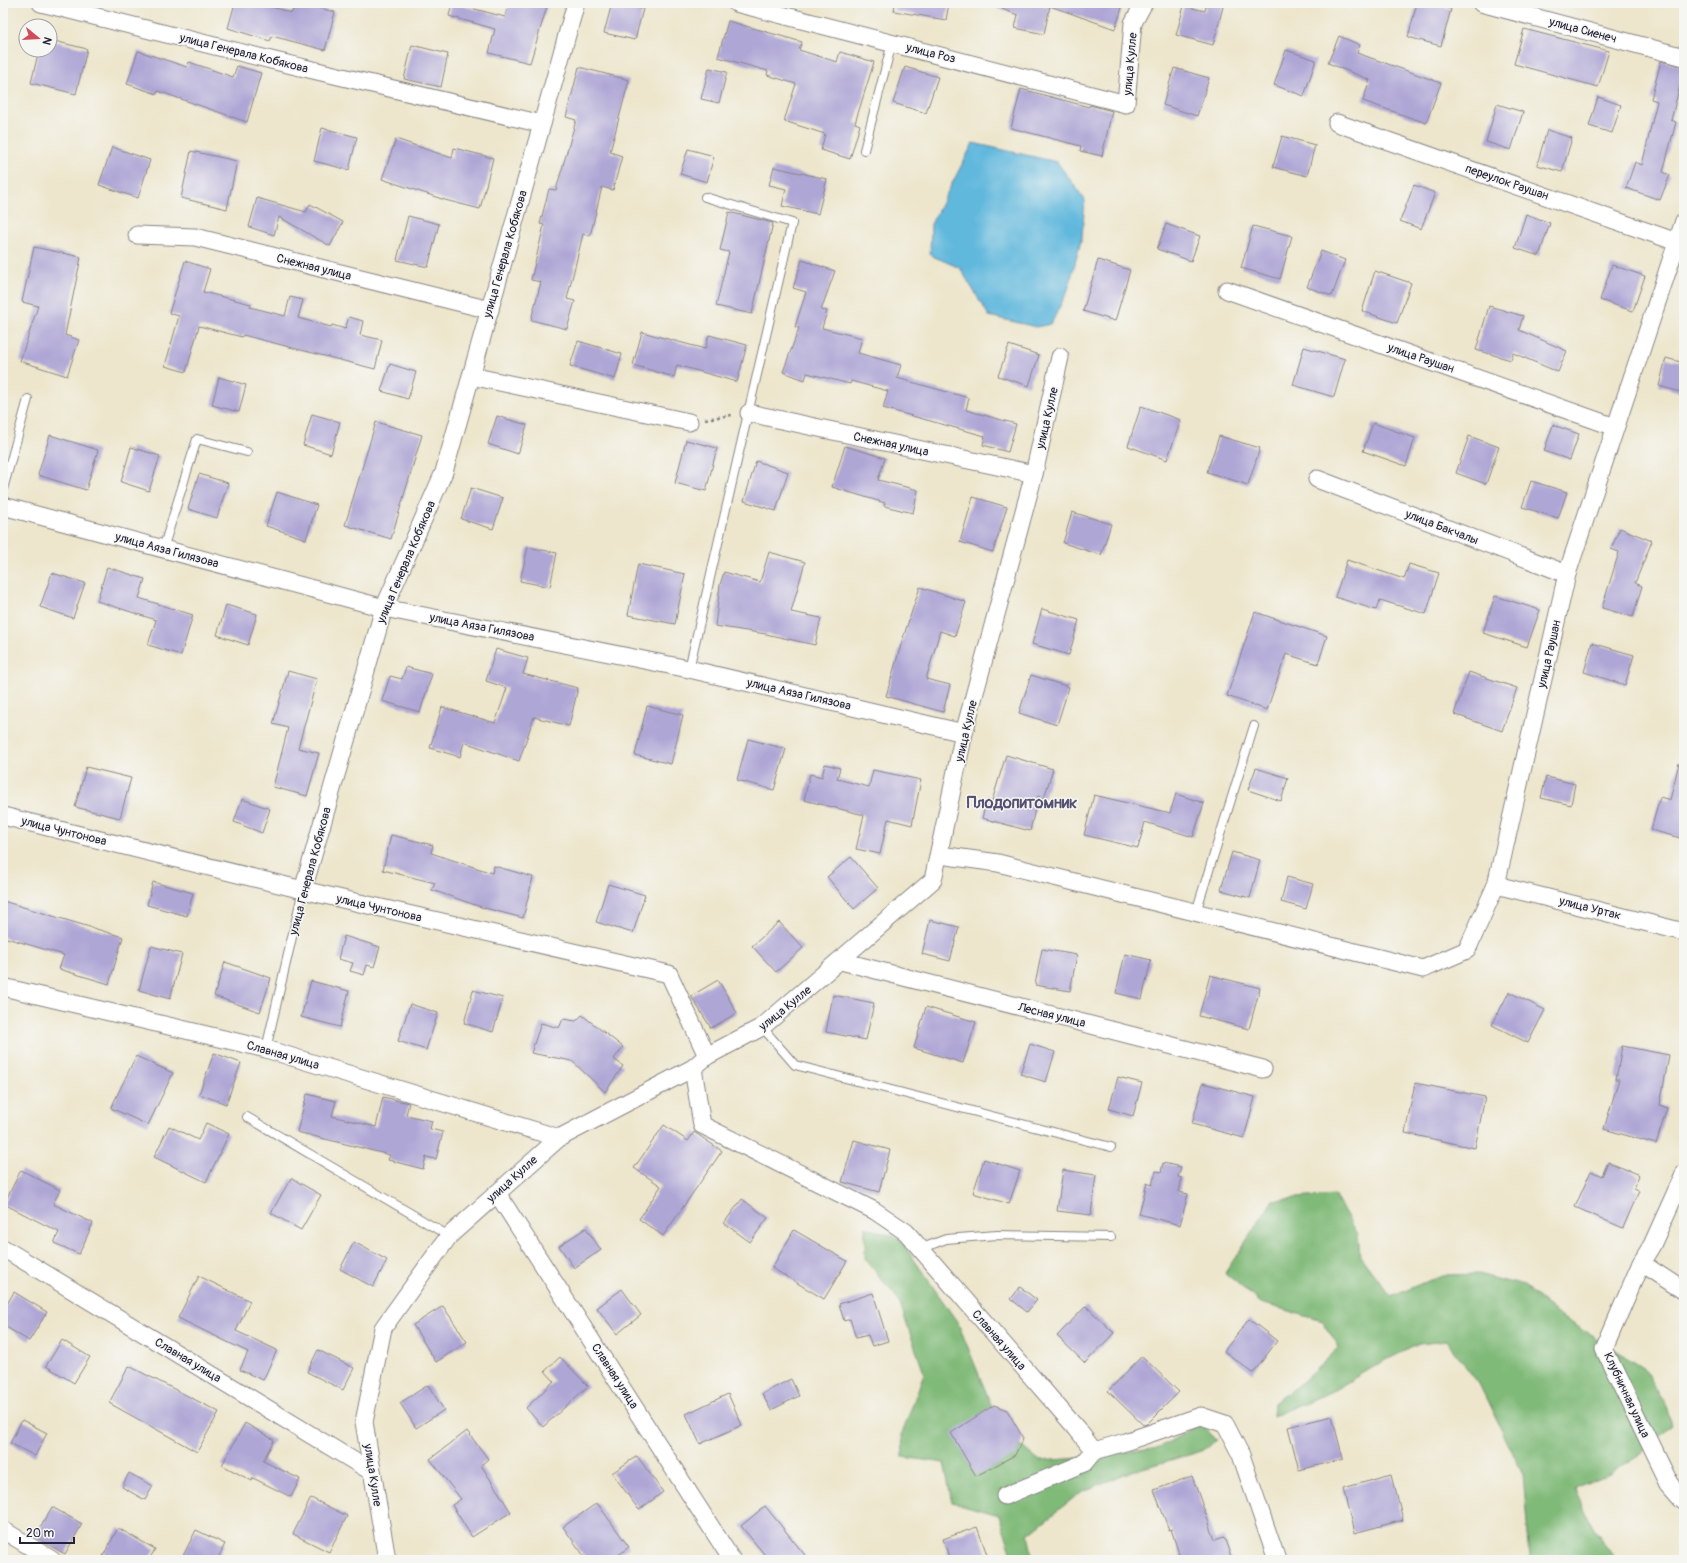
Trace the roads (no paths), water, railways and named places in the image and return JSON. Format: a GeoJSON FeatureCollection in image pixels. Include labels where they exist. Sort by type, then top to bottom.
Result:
{"type":"FeatureCollection","features":[{"type":"Feature","properties":{"kind":"street","name":"улица Генерала Кобякова"},"geometry":{"type":"LineString","coordinates":[[41,3],[279,62],[542,124]]}},
{"type":"Feature","properties":{"kind":"street","name":"улица Генерала Кобякова"},"geometry":{"type":"LineString","coordinates":[[303,890],[384,608],[444,472],[576,3]]}},
{"type":"Feature","properties":{"kind":"street","name":"улица Роз"},"geometry":{"type":"LineString","coordinates":[[736,3],[1126,104]]}},
{"type":"Feature","properties":{"kind":"street","name":"улица Кулле"},"geometry":{"type":"LineString","coordinates":[[1126,104],[1133,23],[1144,3]]}},
{"type":"Feature","properties":{"kind":"street","name":"улица Сиенеч"},"geometry":{"type":"LineString","coordinates":[[1481,3],[1684,57]]}},
{"type":"Feature","properties":{"kind":"street","name":"переулок Раушан"},"geometry":{"type":"LineString","coordinates":[[1336,123],[1678,242]]}},
{"type":"Feature","properties":{"kind":"street","name":"улица Раушан"},"geometry":{"type":"LineString","coordinates":[[940,856],[998,863],[1423,969],[1467,950],[1496,885],[1567,574],[1684,221]]}},
{"type":"Feature","properties":{"kind":"street","name":"Снежная улица"},"geometry":{"type":"LineString","coordinates":[[137,235],[195,237],[490,310]]}},
{"type":"Feature","properties":{"kind":"street","name":"улица Раушан"},"geometry":{"type":"LineString","coordinates":[[1227,290],[1615,426]]}},
{"type":"Feature","properties":{"kind":"street","name":"улица Кулле"},"geometry":{"type":"LineString","coordinates":[[387,1560],[364,1422],[383,1328],[449,1236],[559,1138],[693,1068],[707,1056],[762,1028],[933,880],[940,856],[964,732],[1034,474],[1060,357]]}},
{"type":"Feature","properties":{"kind":"street"},"geometry":{"type":"LineString","coordinates":[[471,376],[689,422]]}},
{"type":"Feature","properties":{"kind":"street","name":"Снежная улица"},"geometry":{"type":"LineString","coordinates":[[749,413],[1034,474]]}},
{"type":"Feature","properties":{"kind":"street","name":"улица Бакчалы"},"geometry":{"type":"LineString","coordinates":[[1317,479],[1567,574]]}},
{"type":"Feature","properties":{"kind":"street","name":"улица Аяза Гилязова"},"geometry":{"type":"LineString","coordinates":[[3,506],[384,608],[689,669],[964,732]]}},
{"type":"Feature","properties":{"kind":"street","name":"улица Чунтонова"},"geometry":{"type":"LineString","coordinates":[[3,816],[303,890],[669,974],[707,1056]]}},
{"type":"Feature","properties":{"kind":"street","name":"улица Уртак"},"geometry":{"type":"LineString","coordinates":[[1496,885],[1684,932]]}},
{"type":"Feature","properties":{"kind":"street","name":"Лесная улица"},"geometry":{"type":"LineString","coordinates":[[841,961],[1263,1069]]}},
{"type":"Feature","properties":{"kind":"street","name":"Славная улица"},"geometry":{"type":"LineString","coordinates":[[3,987],[266,1049],[559,1138]]}},
{"type":"Feature","properties":{"kind":"street","name":"Славная улица"},"geometry":{"type":"LineString","coordinates":[[693,1068],[702,1125],[875,1211],[906,1232],[919,1250],[1077,1429],[1094,1451]]}},
{"type":"Feature","properties":{"kind":"street","name":"Клубничная улица"},"geometry":{"type":"LineString","coordinates":[[1684,1174],[1652,1245],[1641,1263],[1604,1348],[1669,1483],[1684,1500]]}},
{"type":"Feature","properties":{"kind":"street","name":"Славная улица"},"geometry":{"type":"LineString","coordinates":[[497,1193],[732,1560]]}},
{"type":"Feature","properties":{"kind":"street","name":"Славная улица"},"geometry":{"type":"LineString","coordinates":[[3,1248],[372,1472]]}},
{"type":"Feature","properties":{"kind":"street"},"geometry":{"type":"LineString","coordinates":[[1641,1263],[1684,1292]]}},
{"type":"Feature","properties":{"kind":"street"},"geometry":{"type":"LineString","coordinates":[[1005,1496],[1084,1463],[1094,1451],[1201,1416],[1225,1424],[1241,1455],[1277,1560]]}},
{"type":"Feature","properties":{"kind":"street"},"geometry":{"type":"LineString","coordinates":[[3,1530],[52,1560]]}},
{"type":"Feature","properties":{"kind":"lane"},"geometry":{"type":"LineString","coordinates":[[864,150],[892,43]]}},
{"type":"Feature","properties":{"kind":"lane"},"geometry":{"type":"LineString","coordinates":[[689,669],[792,223],[705,197]]}},
{"type":"Feature","properties":{"kind":"lane"},"geometry":{"type":"LineString","coordinates":[[3,489],[28,399]]}},
{"type":"Feature","properties":{"kind":"lane"},"geometry":{"type":"LineString","coordinates":[[163,549],[197,439],[247,452]]}},
{"type":"Feature","properties":{"kind":"lane"},"geometry":{"type":"LineString","coordinates":[[1196,912],[1254,726]]}},
{"type":"Feature","properties":{"kind":"lane","name":"улица Генерала Кобякова"},"geometry":{"type":"LineString","coordinates":[[266,1049],[303,890]]}},
{"type":"Feature","properties":{"kind":"lane"},"geometry":{"type":"LineString","coordinates":[[762,1028],[795,1065],[1111,1147]]}},
{"type":"Feature","properties":{"kind":"lane"},"geometry":{"type":"LineString","coordinates":[[247,1117],[449,1236]]}},
{"type":"Feature","properties":{"kind":"lane"},"geometry":{"type":"LineString","coordinates":[[919,1250],[946,1239],[997,1235],[1111,1237]]}},
{"type":"Feature","properties":{"kind":"water"},"geometry":{"type":"Polygon","coordinates":[[[973,143],[1057,162],[1085,200],[1082,237],[1068,290],[1051,324],[1036,327],[989,316],[960,268],[930,255],[931,224],[973,143]]]}},
{"type":"Feature","properties":{"kind":"district","name":"Плодопитомник"},"geometry":{"type":"Point","coordinates":[1022,802]}}]}
